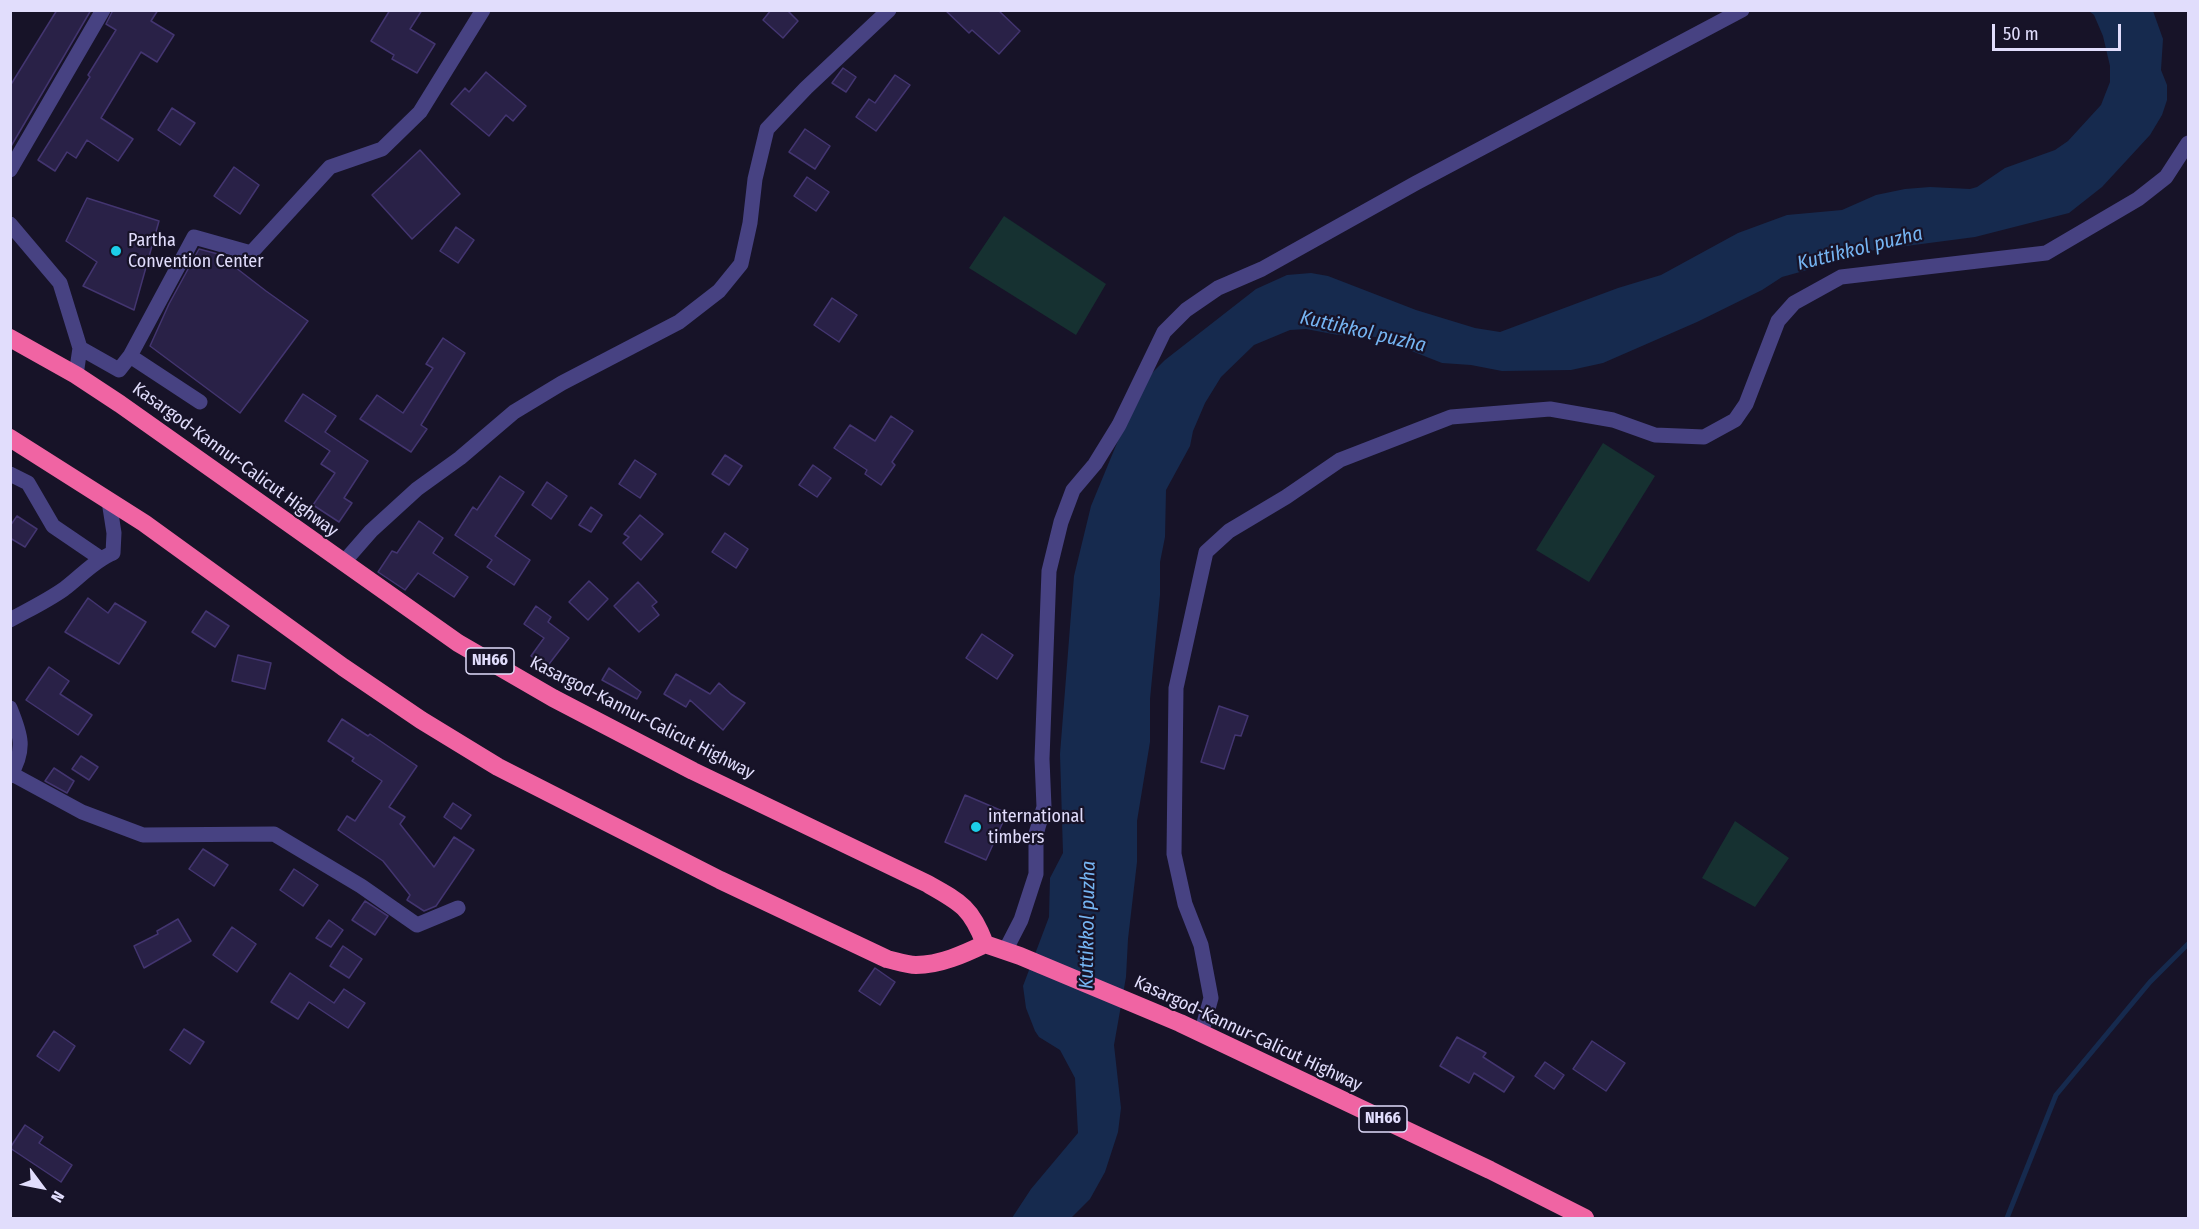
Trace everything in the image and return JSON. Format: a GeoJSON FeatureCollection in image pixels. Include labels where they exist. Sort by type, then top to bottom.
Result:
{"type":"FeatureCollection","features":[{"type":"Feature","properties":{"kind":"highway","name":"Kasargod-Kannur-Calicut Highway"},"geometry":{"type":"LineString","coordinates":[[10,338],[76,375],[130,411],[459,643],[553,698],[693,771],[951,896],[972,915],[985,945],[1013,953],[1180,1023],[1490,1170],[1585,1218]]}},
{"type":"Feature","properties":{"kind":"highway"},"geometry":{"type":"LineString","coordinates":[[10,438],[144,523],[343,667],[421,720],[498,767],[720,880],[887,959],[913,965],[932,963],[963,955],[985,945]]}},
{"type":"Feature","properties":{"kind":"street"},"geometry":{"type":"LineString","coordinates":[[10,170],[103,10]]}},
{"type":"Feature","properties":{"kind":"street"},"geometry":{"type":"LineString","coordinates":[[80,348],[119,370],[130,356],[194,237],[251,253],[330,167],[382,149],[420,112],[483,10]]}},
{"type":"Feature","properties":{"kind":"street"},"geometry":{"type":"LineString","coordinates":[[343,563],[371,531],[417,489],[460,458],[514,412],[562,382],[680,322],[719,291],[741,264],[750,223],[755,179],[767,129],[806,88],[889,10]]}},
{"type":"Feature","properties":{"kind":"street"},"geometry":{"type":"LineString","coordinates":[[1013,953],[1036,874],[1036,834],[1044,807],[1042,759],[1049,571],[1061,522],[1073,490],[1095,464],[1119,424],[1164,332],[1186,309],[1218,288],[1262,269],[1416,183],[1742,10]]}},
{"type":"Feature","properties":{"kind":"street"},"geometry":{"type":"LineString","coordinates":[[1201,1034],[1211,998],[1200,945],[1185,904],[1174,854],[1176,688],[1206,552],[1229,531],[1340,460],[1451,417],[1550,409],[1613,420],[1655,435],[1704,437],[1734,420],[1746,404],[1778,321],[1794,303],[1841,277],[2046,252],[2138,199],[2166,177],[2188,142]]}},
{"type":"Feature","properties":{"kind":"street"},"geometry":{"type":"LineString","coordinates":[[10,224],[60,283],[80,348],[76,375]]}},
{"type":"Feature","properties":{"kind":"street"},"geometry":{"type":"LineString","coordinates":[[130,356],[200,402]]}},
{"type":"Feature","properties":{"kind":"street"},"geometry":{"type":"LineString","coordinates":[[10,474],[28,483],[53,526],[100,558]]}},
{"type":"Feature","properties":{"kind":"street"},"geometry":{"type":"LineString","coordinates":[[10,620],[65,588],[92,568],[100,558],[113,553],[114,533],[109,501]]}},
{"type":"Feature","properties":{"kind":"street"},"geometry":{"type":"LineString","coordinates":[[10,708],[22,744],[16,767],[11,775],[82,812],[142,835],[274,834],[361,886],[417,925],[458,908]]}},
{"type":"Feature","properties":{"kind":"green space"},"geometry":{"type":"Polygon","coordinates":[[[1004,216],[1106,284],[1076,335],[969,268],[1004,216]]]}},
{"type":"Feature","properties":{"kind":"green space"},"geometry":{"type":"Polygon","coordinates":[[[1603,443],[1655,476],[1589,582],[1536,550],[1603,443]]]}},
{"type":"Feature","properties":{"kind":"green space"},"geometry":{"type":"Polygon","coordinates":[[[1735,821],[1789,858],[1755,907],[1702,878],[1735,821]]]}},
{"type":"Feature","properties":{"kind":"water","name":"Kuttikkol puzha"},"geometry":{"type":"Polygon","coordinates":[[[2089,11],[2153,11],[2163,39],[2161,70],[2167,85],[2167,100],[2162,115],[2150,135],[2102,187],[2069,213],[1975,237],[1845,254],[1818,267],[1782,277],[1762,290],[1697,322],[1603,363],[1571,370],[1502,371],[1471,365],[1442,363],[1376,337],[1338,335],[1306,329],[1290,330],[1254,345],[1221,377],[1205,403],[1193,431],[1190,446],[1166,490],[1165,537],[1160,562],[1160,595],[1150,699],[1150,742],[1137,821],[1137,862],[1126,977],[1114,1045],[1121,1108],[1118,1132],[1105,1172],[1090,1199],[1071,1218],[1012,1218],[1031,1189],[1078,1133],[1075,1078],[1060,1050],[1039,1037],[1035,1031],[1026,1008],[1023,986],[1049,917],[1050,878],[1063,853],[1060,754],[1074,576],[1091,506],[1136,397],[1148,377],[1165,360],[1256,289],[1287,275],[1311,273],[1328,276],[1416,310],[1475,328],[1500,332],[1618,288],[1661,275],[1738,233],[1787,215],[1842,210],[1876,195],[1905,189],[1930,187],[1970,189],[1977,187],[2005,168],[2055,150],[2068,141],[2101,105],[2110,82],[2110,66],[2103,36],[2094,15],[2089,11]]]}},
{"type":"Feature","properties":{"kind":"building"},"geometry":{"type":"Polygon","coordinates":[[[57,10],[91,10],[10,148],[10,86],[57,10]]]}},
{"type":"Feature","properties":{"kind":"building"},"geometry":{"type":"Polygon","coordinates":[[[113,10],[158,10],[151,21],[174,35],[157,62],[141,52],[101,118],[133,139],[118,161],[87,140],[76,158],[67,152],[55,171],[38,160],[90,77],[88,75],[116,30],[106,24],[113,10]]]}},
{"type":"Feature","properties":{"kind":"building"},"geometry":{"type":"Polygon","coordinates":[[[390,10],[422,10],[410,29],[435,44],[417,73],[392,59],[394,55],[371,41],[390,10]]]}},
{"type":"Feature","properties":{"kind":"building"},"geometry":{"type":"Polygon","coordinates":[[[771,10],[787,10],[798,21],[783,38],[763,20],[771,10]]]}},
{"type":"Feature","properties":{"kind":"building"},"geometry":{"type":"Polygon","coordinates":[[[945,10],[998,10],[1020,31],[999,54],[972,30],[969,33],[945,10]]]}},
{"type":"Feature","properties":{"kind":"building"},"geometry":{"type":"Polygon","coordinates":[[[843,68],[856,77],[846,92],[832,83],[843,68]]]}},
{"type":"Feature","properties":{"kind":"building"},"geometry":{"type":"Polygon","coordinates":[[[486,72],[526,106],[513,121],[506,115],[489,136],[451,104],[465,88],[469,92],[486,72]]]}},
{"type":"Feature","properties":{"kind":"building"},"geometry":{"type":"Polygon","coordinates":[[[895,75],[910,85],[876,131],[856,117],[869,99],[875,103],[895,75]]]}},
{"type":"Feature","properties":{"kind":"building"},"geometry":{"type":"Polygon","coordinates":[[[172,108],[195,123],[180,145],[158,130],[172,108]]]}},
{"type":"Feature","properties":{"kind":"building"},"geometry":{"type":"Polygon","coordinates":[[[805,129],[830,146],[815,169],[789,152],[805,129]]]}},
{"type":"Feature","properties":{"kind":"building"},"geometry":{"type":"Polygon","coordinates":[[[420,150],[460,194],[412,239],[372,195],[420,150]]]}},
{"type":"Feature","properties":{"kind":"building"},"geometry":{"type":"Polygon","coordinates":[[[234,167],[259,185],[240,214],[214,196],[234,167]]]}},
{"type":"Feature","properties":{"kind":"building"},"geometry":{"type":"Polygon","coordinates":[[[807,177],[829,192],[816,211],[794,196],[807,177]]]}},
{"type":"Feature","properties":{"kind":"building","name":"Partha Convention Center"},"geometry":{"type":"Polygon","coordinates":[[[87,198],[159,221],[134,310],[83,286],[97,262],[66,241],[87,198]]]}},
{"type":"Feature","properties":{"kind":"building"},"geometry":{"type":"Polygon","coordinates":[[[456,227],[474,240],[458,263],[440,251],[456,227]]]}},
{"type":"Feature","properties":{"kind":"building"},"geometry":{"type":"Polygon","coordinates":[[[199,249],[218,254],[308,321],[240,413],[150,346],[169,304],[199,249]]]}},
{"type":"Feature","properties":{"kind":"building"},"geometry":{"type":"Polygon","coordinates":[[[832,298],[857,315],[839,342],[814,325],[832,298]]]}},
{"type":"Feature","properties":{"kind":"building"},"geometry":{"type":"Polygon","coordinates":[[[443,338],[465,353],[421,425],[427,429],[411,452],[360,419],[377,395],[403,413],[433,368],[426,364],[443,338]]]}},
{"type":"Feature","properties":{"kind":"building"},"geometry":{"type":"Polygon","coordinates":[[[303,394],[336,416],[325,432],[368,461],[344,498],[352,503],[339,522],[313,505],[335,473],[321,464],[330,451],[285,421],[303,394]]]}},
{"type":"Feature","properties":{"kind":"building"},"geometry":{"type":"Polygon","coordinates":[[[891,416],[913,431],[892,462],[895,465],[881,485],[865,474],[867,470],[834,448],[850,425],[875,441],[891,416]]]}},
{"type":"Feature","properties":{"kind":"building"},"geometry":{"type":"Polygon","coordinates":[[[725,455],[742,466],[729,485],[712,474],[725,455]]]}},
{"type":"Feature","properties":{"kind":"building"},"geometry":{"type":"Polygon","coordinates":[[[635,460],[656,474],[640,498],[619,484],[635,460]]]}},
{"type":"Feature","properties":{"kind":"building"},"geometry":{"type":"Polygon","coordinates":[[[813,465],[831,478],[817,497],[799,485],[813,465]]]}},
{"type":"Feature","properties":{"kind":"building"},"geometry":{"type":"Polygon","coordinates":[[[500,476],[524,492],[495,536],[530,560],[514,585],[487,567],[492,560],[455,535],[473,507],[477,510],[500,476]]]}},
{"type":"Feature","properties":{"kind":"building"},"geometry":{"type":"Polygon","coordinates":[[[547,482],[567,496],[551,519],[532,505],[547,482]]]}},
{"type":"Feature","properties":{"kind":"building"},"geometry":{"type":"Polygon","coordinates":[[[591,507],[602,515],[591,532],[579,525],[591,507]]]}},
{"type":"Feature","properties":{"kind":"building"},"geometry":{"type":"Polygon","coordinates":[[[640,515],[663,534],[641,560],[623,543],[629,537],[624,534],[640,515]]]}},
{"type":"Feature","properties":{"kind":"building"},"geometry":{"type":"Polygon","coordinates":[[[17,516],[37,529],[25,547],[10,538],[10,526],[17,516]]]}},
{"type":"Feature","properties":{"kind":"building"},"geometry":{"type":"Polygon","coordinates":[[[419,521],[443,538],[433,553],[468,577],[454,597],[418,573],[405,590],[378,572],[392,551],[397,553],[419,521]]]}},
{"type":"Feature","properties":{"kind":"building"},"geometry":{"type":"Polygon","coordinates":[[[725,533],[748,549],[736,568],[712,552],[725,533]]]}},
{"type":"Feature","properties":{"kind":"building"},"geometry":{"type":"Polygon","coordinates":[[[589,581],[608,599],[588,620],[569,602],[589,581]]]}},
{"type":"Feature","properties":{"kind":"building"},"geometry":{"type":"Polygon","coordinates":[[[638,582],[657,602],[652,606],[659,615],[639,632],[614,606],[638,582]]]}},
{"type":"Feature","properties":{"kind":"building"},"geometry":{"type":"Polygon","coordinates":[[[88,598],[108,613],[115,603],[146,622],[119,664],[65,632],[88,598]]]}},
{"type":"Feature","properties":{"kind":"building"},"geometry":{"type":"Polygon","coordinates":[[[536,606],[551,617],[548,622],[569,638],[546,668],[531,656],[544,638],[524,624],[536,606]]]}},
{"type":"Feature","properties":{"kind":"building"},"geometry":{"type":"Polygon","coordinates":[[[206,611],[229,626],[215,647],[192,632],[206,611]]]}},
{"type":"Feature","properties":{"kind":"building"},"geometry":{"type":"Polygon","coordinates":[[[982,634],[1013,655],[997,679],[966,658],[982,634]]]}},
{"type":"Feature","properties":{"kind":"building"},"geometry":{"type":"Polygon","coordinates":[[[238,655],[271,663],[265,689],[232,681],[238,655]]]}},
{"type":"Feature","properties":{"kind":"building"},"geometry":{"type":"Polygon","coordinates":[[[49,667],[69,681],[60,694],[92,715],[78,735],[26,700],[49,667]]]}},
{"type":"Feature","properties":{"kind":"building"},"geometry":{"type":"Polygon","coordinates":[[[609,668],[641,692],[637,699],[602,680],[609,668]]]}},
{"type":"Feature","properties":{"kind":"building"},"geometry":{"type":"Polygon","coordinates":[[[676,674],[710,694],[719,683],[745,703],[723,730],[690,700],[686,707],[664,694],[676,674]]]}},
{"type":"Feature","properties":{"kind":"building"},"geometry":{"type":"Polygon","coordinates":[[[1219,706],[1248,716],[1241,736],[1235,735],[1224,769],[1201,762],[1219,706]]]}},
{"type":"Feature","properties":{"kind":"building"},"geometry":{"type":"Polygon","coordinates":[[[342,719],[368,736],[370,734],[417,766],[389,807],[405,817],[400,824],[434,867],[454,837],[474,850],[436,906],[424,911],[407,900],[410,895],[383,861],[338,830],[347,816],[355,821],[382,781],[352,761],[354,758],[328,741],[342,719]]]}},
{"type":"Feature","properties":{"kind":"building"},"geometry":{"type":"Polygon","coordinates":[[[81,756],[98,767],[89,780],[72,769],[81,756]]]}},
{"type":"Feature","properties":{"kind":"building"},"geometry":{"type":"Polygon","coordinates":[[[54,768],[74,781],[67,793],[45,781],[54,768]]]}},
{"type":"Feature","properties":{"kind":"building","name":"international timbers"},"geometry":{"type":"Polygon","coordinates":[[[965,795],[1007,813],[986,860],[945,842],[965,795]]]}},
{"type":"Feature","properties":{"kind":"building"},"geometry":{"type":"Polygon","coordinates":[[[453,803],[471,815],[461,829],[444,817],[453,803]]]}},
{"type":"Feature","properties":{"kind":"building"},"geometry":{"type":"Polygon","coordinates":[[[203,849],[228,865],[214,886],[189,869],[203,849]]]}},
{"type":"Feature","properties":{"kind":"building"},"geometry":{"type":"Polygon","coordinates":[[[294,869],[318,885],[303,906],[280,890],[294,869]]]}},
{"type":"Feature","properties":{"kind":"building"},"geometry":{"type":"Polygon","coordinates":[[[365,901],[388,916],[375,935],[352,920],[365,901]]]}},
{"type":"Feature","properties":{"kind":"building"},"geometry":{"type":"Polygon","coordinates":[[[178,919],[191,941],[144,968],[134,946],[158,934],[157,931],[178,919]]]}},
{"type":"Feature","properties":{"kind":"building"},"geometry":{"type":"Polygon","coordinates":[[[329,920],[343,930],[331,947],[316,938],[329,920]]]}},
{"type":"Feature","properties":{"kind":"building"},"geometry":{"type":"Polygon","coordinates":[[[232,927],[256,944],[237,972],[213,955],[232,927]]]}},
{"type":"Feature","properties":{"kind":"building"},"geometry":{"type":"Polygon","coordinates":[[[343,946],[362,959],[349,978],[330,966],[343,946]]]}},
{"type":"Feature","properties":{"kind":"building"},"geometry":{"type":"Polygon","coordinates":[[[875,968],[895,982],[880,1005],[859,991],[875,968]]]}},
{"type":"Feature","properties":{"kind":"building"},"geometry":{"type":"Polygon","coordinates":[[[290,973],[334,1003],[344,989],[365,1003],[348,1028],[309,1002],[298,1019],[271,1002],[290,973]]]}},
{"type":"Feature","properties":{"kind":"building"},"geometry":{"type":"Polygon","coordinates":[[[184,1029],[204,1042],[190,1064],[170,1050],[184,1029]]]}},
{"type":"Feature","properties":{"kind":"building"},"geometry":{"type":"Polygon","coordinates":[[[54,1031],[75,1046],[59,1071],[37,1056],[54,1031]]]}},
{"type":"Feature","properties":{"kind":"building"},"geometry":{"type":"Polygon","coordinates":[[[1457,1037],[1486,1053],[1483,1057],[1514,1077],[1504,1092],[1474,1073],[1469,1083],[1440,1066],[1457,1037]]]}},
{"type":"Feature","properties":{"kind":"building"},"geometry":{"type":"Polygon","coordinates":[[[1592,1041],[1625,1063],[1606,1091],[1573,1069],[1592,1041]]]}},
{"type":"Feature","properties":{"kind":"building"},"geometry":{"type":"Polygon","coordinates":[[[1545,1062],[1564,1075],[1554,1089],[1535,1076],[1545,1062]]]}},
{"type":"Feature","properties":{"kind":"building"},"geometry":{"type":"Polygon","coordinates":[[[25,1125],[43,1137],[39,1143],[72,1165],[61,1182],[10,1148],[25,1125]]]}},
{"type":"Feature","properties":{"kind":"waterway"},"geometry":{"type":"LineString","coordinates":[[2007,1218],[2056,1095],[2150,982],[2188,944]]}},
{"type":"Feature","properties":{"kind":"place","name":"Partha Convention Center"},"geometry":{"type":"Point","coordinates":[116,251]}},
{"type":"Feature","properties":{"kind":"place","name":"international timbers"},"geometry":{"type":"Point","coordinates":[976,827]}}]}
